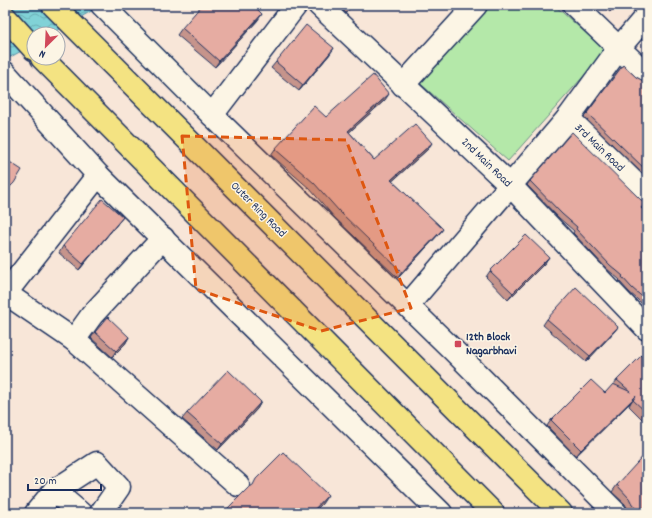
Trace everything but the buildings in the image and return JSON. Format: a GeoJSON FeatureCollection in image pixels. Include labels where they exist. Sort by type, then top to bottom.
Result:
{"type":"FeatureCollection","features":[{"type":"Feature","properties":{"kind":"highway","name":"Outer Ring Road"},"geometry":{"type":"LineString","coordinates":[[53,5],[560,513]]}},
{"type":"Feature","properties":{"kind":"highway"},"geometry":{"type":"LineString","coordinates":[[5,17],[26,40]]}},
{"type":"Feature","properties":{"kind":"highway"},"geometry":{"type":"LineString","coordinates":[[50,66],[493,513]]}},
{"type":"Feature","properties":{"kind":"street"},"geometry":{"type":"LineString","coordinates":[[212,115],[296,5]]}},
{"type":"Feature","properties":{"kind":"street","name":"2nd Main Road"},"geometry":{"type":"LineString","coordinates":[[319,5],[511,186],[647,329]]}},
{"type":"Feature","properties":{"kind":"street"},"geometry":{"type":"LineString","coordinates":[[574,5],[647,75]]}},
{"type":"Feature","properties":{"kind":"street"},"geometry":{"type":"LineString","coordinates":[[403,84],[474,6]]}},
{"type":"Feature","properties":{"kind":"street"},"geometry":{"type":"LineString","coordinates":[[106,9],[212,115],[408,305],[616,513]]}},
{"type":"Feature","properties":{"kind":"street"},"geometry":{"type":"LineString","coordinates":[[408,305],[568,118],[619,48],[647,15]]}},
{"type":"Feature","properties":{"kind":"street"},"geometry":{"type":"LineString","coordinates":[[5,73],[98,175],[441,513]]}},
{"type":"Feature","properties":{"kind":"street","name":"3rd Main Road"},"geometry":{"type":"LineString","coordinates":[[568,118],[647,195]]}},
{"type":"Feature","properties":{"kind":"street"},"geometry":{"type":"LineString","coordinates":[[98,175],[5,293],[74,340],[238,485]]}},
{"type":"Feature","properties":{"kind":"street"},"geometry":{"type":"LineString","coordinates":[[74,340],[92,316],[163,238]]}},
{"type":"Feature","properties":{"kind":"street"},"geometry":{"type":"LineString","coordinates":[[36,513],[54,491],[96,463],[119,487],[101,513]]}},
{"type":"Feature","properties":{"kind":"street"},"geometry":{"type":"LineString","coordinates":[[54,491],[80,513]]}},
{"type":"Feature","properties":{"kind":"highlighted area"},"geometry":{"type":"Polygon","coordinates":[[[182,136],[346,140],[411,308],[321,331],[196,289],[182,136]]]}},
{"type":"Feature","properties":{"kind":"green space"},"geometry":{"type":"Polygon","coordinates":[[[463,5],[554,5],[606,51],[508,161],[405,70],[463,5]]]}},
{"type":"Feature","properties":{"kind":"water"},"geometry":{"type":"Polygon","coordinates":[[[5,5],[102,5],[65,26],[26,26],[26,48],[5,60],[5,5]]]}},
{"type":"Feature","properties":{"kind":"place","name":"12th Block Nagarbhavi"},"geometry":{"type":"Point","coordinates":[458,344]}}]}
